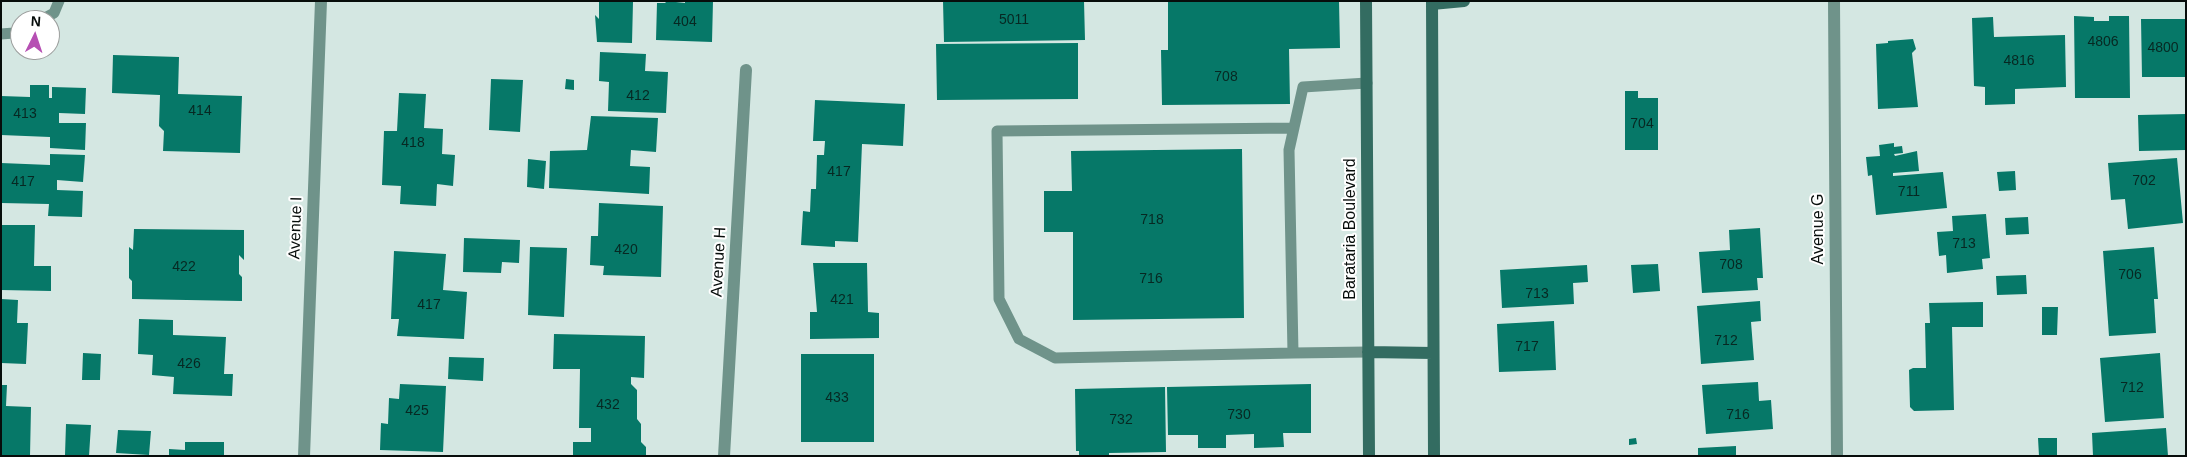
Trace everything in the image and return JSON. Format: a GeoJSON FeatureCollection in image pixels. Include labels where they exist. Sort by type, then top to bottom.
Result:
{"type":"FeatureCollection","features":[{"type":"Feature","properties":{"kind":"main road","name":"Barataria Boulevard"},"geometry":{"type":"LineString","coordinates":[[1366,1],[1370,456]]}},
{"type":"Feature","properties":{"kind":"main road"},"geometry":{"type":"LineString","coordinates":[[1434,456],[1432,2],[1464,1]]}},
{"type":"Feature","properties":{"kind":"main road"},"geometry":{"type":"LineString","coordinates":[[1368,352],[1433,353]]}},
{"type":"Feature","properties":{"kind":"street","name":"Avenue I"},"geometry":{"type":"LineString","coordinates":[[304,456],[321,1]]}},
{"type":"Feature","properties":{"kind":"street","name":"Avenue G"},"geometry":{"type":"LineString","coordinates":[[1834,1],[1837,456]]}},
{"type":"Feature","properties":{"kind":"street","name":"Avenue H"},"geometry":{"type":"LineString","coordinates":[[724,456],[746,70]]}},
{"type":"Feature","properties":{"kind":"lane"},"geometry":{"type":"LineString","coordinates":[[1293,353],[1289,150],[1303,87],[1367,83]]}},
{"type":"Feature","properties":{"kind":"lane"},"geometry":{"type":"LineString","coordinates":[[1294,128],[997,131],[999,299],[1019,339],[1054,358],[1368,352]]}},
{"type":"Feature","properties":{"kind":"building"},"geometry":{"type":"Polygon","coordinates":[[[599,1],[633,2],[632,43],[597,42],[595,15],[599,19],[599,1]]]}},
{"type":"Feature","properties":{"kind":"building"},"geometry":{"type":"Polygon","coordinates":[[[667,1],[685,3],[685,1],[713,1],[712,42],[656,40],[657,3],[665,3],[667,1]]]}},
{"type":"Feature","properties":{"kind":"building"},"geometry":{"type":"Polygon","coordinates":[[[943,1],[1084,1],[1085,40],[944,42],[943,1]]]}},
{"type":"Feature","properties":{"kind":"building"},"geometry":{"type":"Polygon","coordinates":[[[1168,1],[1339,1],[1340,48],[1289,49],[1290,104],[1162,105],[1161,50],[1168,50],[1168,1]]]}},
{"type":"Feature","properties":{"kind":"building"},"geometry":{"type":"Polygon","coordinates":[[[2074,16],[2094,17],[2094,21],[2109,21],[2109,16],[2129,16],[2130,98],[2075,98],[2074,16]]]}},
{"type":"Feature","properties":{"kind":"building"},"geometry":{"type":"Polygon","coordinates":[[[1993,17],[1994,37],[2065,35],[2066,87],[2015,89],[2015,104],[1985,105],[1985,87],[1974,86],[1972,18],[1993,17]]]}},
{"type":"Feature","properties":{"kind":"building"},"geometry":{"type":"Polygon","coordinates":[[[2141,19],[2186,19],[2186,77],[2142,77],[2141,19]]]}},
{"type":"Feature","properties":{"kind":"building"},"geometry":{"type":"Polygon","coordinates":[[[1913,39],[1916,49],[1912,53],[1918,107],[1878,109],[1876,44],[1913,39]]]}},
{"type":"Feature","properties":{"kind":"building"},"geometry":{"type":"Polygon","coordinates":[[[1078,43],[1078,99],[937,100],[936,44],[1078,43]]]}},
{"type":"Feature","properties":{"kind":"building"},"geometry":{"type":"Polygon","coordinates":[[[600,52],[646,54],[645,71],[668,72],[666,113],[608,111],[609,82],[599,81],[600,52]]]}},
{"type":"Feature","properties":{"kind":"building"},"geometry":{"type":"Polygon","coordinates":[[[113,55],[179,57],[178,94],[242,96],[240,153],[163,151],[164,131],[159,126],[160,95],[112,93],[113,55]]]}},
{"type":"Feature","properties":{"kind":"building"},"geometry":{"type":"Polygon","coordinates":[[[491,79],[523,80],[520,132],[489,130],[491,79]]]}},
{"type":"Feature","properties":{"kind":"building"},"geometry":{"type":"Polygon","coordinates":[[[566,79],[574,80],[574,90],[565,89],[566,79]]]}},
{"type":"Feature","properties":{"kind":"building"},"geometry":{"type":"Polygon","coordinates":[[[30,85],[49,85],[49,98],[52,98],[52,87],[86,88],[85,114],[59,113],[59,123],[86,123],[85,150],[50,148],[50,137],[1,135],[1,96],[30,97],[30,85]]]}},
{"type":"Feature","properties":{"kind":"building"},"geometry":{"type":"Polygon","coordinates":[[[1625,91],[1638,91],[1638,98],[1658,98],[1658,150],[1625,150],[1625,91]]]}},
{"type":"Feature","properties":{"kind":"building"},"geometry":{"type":"Polygon","coordinates":[[[399,93],[426,94],[424,128],[443,129],[442,154],[455,155],[453,186],[437,184],[436,206],[400,204],[401,186],[382,185],[384,131],[397,131],[399,93]]]}},
{"type":"Feature","properties":{"kind":"building"},"geometry":{"type":"Polygon","coordinates":[[[815,100],[905,104],[903,146],[862,144],[858,242],[835,241],[835,247],[801,245],[803,211],[810,212],[811,189],[816,189],[817,155],[824,155],[825,141],[813,141],[815,100]]]}},
{"type":"Feature","properties":{"kind":"building"},"geometry":{"type":"Polygon","coordinates":[[[2186,114],[2186,150],[2139,151],[2138,115],[2186,114]]]}},
{"type":"Feature","properties":{"kind":"building"},"geometry":{"type":"Polygon","coordinates":[[[591,116],[658,118],[656,152],[631,150],[630,166],[650,167],[649,194],[549,188],[550,151],[587,150],[591,116]]]}},
{"type":"Feature","properties":{"kind":"building"},"geometry":{"type":"Polygon","coordinates":[[[1894,143],[1894,147],[1902,146],[1903,153],[1894,154],[1895,156],[1917,151],[1919,171],[1893,173],[1893,176],[1943,172],[1947,208],[1876,215],[1872,175],[1868,176],[1866,157],[1880,156],[1879,145],[1894,143]]]}},
{"type":"Feature","properties":{"kind":"building"},"geometry":{"type":"Polygon","coordinates":[[[1242,149],[1244,318],[1073,320],[1073,232],[1044,232],[1044,191],[1072,191],[1071,151],[1242,149]]]}},
{"type":"Feature","properties":{"kind":"building"},"geometry":{"type":"Polygon","coordinates":[[[50,154],[85,155],[83,182],[57,180],[57,190],[83,191],[82,217],[48,216],[49,204],[1,203],[1,163],[50,165],[50,154]]]}},
{"type":"Feature","properties":{"kind":"building"},"geometry":{"type":"Polygon","coordinates":[[[2177,158],[2183,223],[2128,229],[2125,199],[2111,200],[2108,163],[2177,158]]]}},
{"type":"Feature","properties":{"kind":"building"},"geometry":{"type":"Polygon","coordinates":[[[528,159],[546,161],[544,189],[527,187],[528,159]]]}},
{"type":"Feature","properties":{"kind":"building"},"geometry":{"type":"Polygon","coordinates":[[[2015,171],[2016,190],[1999,191],[1997,172],[2015,171]]]}},
{"type":"Feature","properties":{"kind":"building"},"geometry":{"type":"Polygon","coordinates":[[[599,203],[663,206],[661,277],[603,275],[604,266],[590,265],[591,236],[598,236],[599,203]]]}},
{"type":"Feature","properties":{"kind":"building"},"geometry":{"type":"Polygon","coordinates":[[[1986,214],[1990,258],[1982,259],[1983,269],[1947,273],[1946,255],[1939,256],[1937,232],[1953,231],[1952,216],[1986,214]]]}},
{"type":"Feature","properties":{"kind":"building"},"geometry":{"type":"Polygon","coordinates":[[[2028,217],[2029,234],[2006,235],[2005,218],[2028,217]]]}},
{"type":"Feature","properties":{"kind":"building"},"geometry":{"type":"Polygon","coordinates":[[[1,225],[35,225],[34,266],[51,266],[51,291],[1,290],[1,225]]]}},
{"type":"Feature","properties":{"kind":"building"},"geometry":{"type":"Polygon","coordinates":[[[1760,228],[1763,278],[1757,278],[1758,290],[1702,293],[1699,252],[1730,250],[1729,230],[1760,228]]]}},
{"type":"Feature","properties":{"kind":"building"},"geometry":{"type":"Polygon","coordinates":[[[134,229],[244,230],[244,260],[239,255],[239,274],[242,277],[242,301],[132,299],[132,281],[129,278],[129,247],[133,250],[134,229]]]}},
{"type":"Feature","properties":{"kind":"building"},"geometry":{"type":"Polygon","coordinates":[[[464,238],[520,240],[519,263],[502,262],[501,273],[463,272],[464,238]]]}},
{"type":"Feature","properties":{"kind":"building"},"geometry":{"type":"Polygon","coordinates":[[[530,247],[567,248],[564,317],[528,315],[530,247]]]}},
{"type":"Feature","properties":{"kind":"building"},"geometry":{"type":"Polygon","coordinates":[[[2154,247],[2158,299],[2154,299],[2156,333],[2109,336],[2103,251],[2154,247]]]}},
{"type":"Feature","properties":{"kind":"building"},"geometry":{"type":"Polygon","coordinates":[[[394,251],[446,254],[443,290],[467,292],[464,339],[397,336],[399,319],[391,319],[394,251]]]}},
{"type":"Feature","properties":{"kind":"building"},"geometry":{"type":"Polygon","coordinates":[[[813,263],[867,263],[868,312],[879,313],[879,338],[810,339],[810,312],[817,312],[813,263]]]}},
{"type":"Feature","properties":{"kind":"building"},"geometry":{"type":"Polygon","coordinates":[[[1658,264],[1660,291],[1633,293],[1631,265],[1658,264]]]}},
{"type":"Feature","properties":{"kind":"building"},"geometry":{"type":"Polygon","coordinates":[[[1587,265],[1588,282],[1573,283],[1574,304],[1502,308],[1500,270],[1587,265]]]}},
{"type":"Feature","properties":{"kind":"building"},"geometry":{"type":"Polygon","coordinates":[[[2026,275],[2027,294],[1997,295],[1996,276],[2026,275]]]}},
{"type":"Feature","properties":{"kind":"building"},"geometry":{"type":"Polygon","coordinates":[[[1,299],[18,300],[17,323],[28,323],[26,364],[1,363],[1,299]]]}},
{"type":"Feature","properties":{"kind":"building"},"geometry":{"type":"Polygon","coordinates":[[[1760,301],[1761,321],[1751,322],[1754,360],[1701,364],[1697,306],[1760,301]]]}},
{"type":"Feature","properties":{"kind":"building"},"geometry":{"type":"Polygon","coordinates":[[[1983,302],[1983,327],[1952,327],[1954,410],[1914,411],[1910,407],[1909,370],[1913,368],[1926,368],[1925,323],[1930,323],[1929,303],[1983,302]]]}},
{"type":"Feature","properties":{"kind":"building"},"geometry":{"type":"Polygon","coordinates":[[[2042,307],[2058,307],[2057,335],[2042,335],[2042,307]]]}},
{"type":"Feature","properties":{"kind":"building"},"geometry":{"type":"Polygon","coordinates":[[[139,319],[173,320],[173,335],[226,337],[224,374],[233,374],[232,396],[173,394],[174,377],[152,375],[153,355],[138,354],[139,319]]]}},
{"type":"Feature","properties":{"kind":"building"},"geometry":{"type":"Polygon","coordinates":[[[1554,321],[1556,370],[1499,372],[1497,324],[1554,321]]]}},
{"type":"Feature","properties":{"kind":"building"},"geometry":{"type":"Polygon","coordinates":[[[554,334],[645,336],[644,378],[631,377],[631,384],[637,390],[637,419],[641,424],[641,442],[646,447],[646,456],[573,456],[573,442],[591,442],[591,428],[579,428],[580,369],[553,369],[554,334]]]}},
{"type":"Feature","properties":{"kind":"building"},"geometry":{"type":"Polygon","coordinates":[[[83,353],[101,354],[100,380],[82,380],[83,353]]]}},
{"type":"Feature","properties":{"kind":"building"},"geometry":{"type":"Polygon","coordinates":[[[2160,353],[2164,418],[2105,422],[2100,358],[2160,353]]]}},
{"type":"Feature","properties":{"kind":"building"},"geometry":{"type":"Polygon","coordinates":[[[801,354],[874,354],[874,442],[801,442],[801,354]]]}},
{"type":"Feature","properties":{"kind":"building"},"geometry":{"type":"Polygon","coordinates":[[[449,357],[484,358],[483,381],[448,379],[449,357]]]}},
{"type":"Feature","properties":{"kind":"building"},"geometry":{"type":"Polygon","coordinates":[[[1758,382],[1759,401],[1771,400],[1773,429],[1706,434],[1702,385],[1758,382]]]}},
{"type":"Feature","properties":{"kind":"building"},"geometry":{"type":"Polygon","coordinates":[[[400,384],[446,386],[443,452],[380,450],[381,423],[388,424],[389,398],[399,399],[400,384]]]}},
{"type":"Feature","properties":{"kind":"building"},"geometry":{"type":"Polygon","coordinates":[[[1311,384],[1311,433],[1283,433],[1284,447],[1254,448],[1254,434],[1226,435],[1226,448],[1198,448],[1198,435],[1168,435],[1167,387],[1311,384]]]}},
{"type":"Feature","properties":{"kind":"building"},"geometry":{"type":"Polygon","coordinates":[[[1,385],[7,385],[6,406],[31,407],[30,456],[1,456],[1,385]]]}},
{"type":"Feature","properties":{"kind":"building"},"geometry":{"type":"Polygon","coordinates":[[[1165,387],[1166,452],[1109,453],[1109,456],[1079,456],[1079,451],[1076,451],[1075,389],[1165,387]]]}},
{"type":"Feature","properties":{"kind":"building"},"geometry":{"type":"Polygon","coordinates":[[[66,424],[91,425],[89,456],[65,455],[66,424]]]}},
{"type":"Feature","properties":{"kind":"building"},"geometry":{"type":"Polygon","coordinates":[[[2166,428],[2168,456],[2093,456],[2092,433],[2166,428]]]}},
{"type":"Feature","properties":{"kind":"building"},"geometry":{"type":"Polygon","coordinates":[[[118,430],[151,431],[149,455],[116,453],[118,430]]]}},
{"type":"Feature","properties":{"kind":"building"},"geometry":{"type":"Polygon","coordinates":[[[1636,438],[1637,444],[1629,445],[1629,439],[1636,438]]]}},
{"type":"Feature","properties":{"kind":"building"},"geometry":{"type":"Polygon","coordinates":[[[2038,438],[2057,438],[2057,456],[2039,456],[2038,438]]]}},
{"type":"Feature","properties":{"kind":"building"},"geometry":{"type":"Polygon","coordinates":[[[185,442],[224,442],[224,456],[169,456],[169,449],[185,450],[185,442]]]}},
{"type":"Feature","properties":{"kind":"building"},"geometry":{"type":"Polygon","coordinates":[[[1736,446],[1736,456],[1698,456],[1698,448],[1736,446]]]}}]}
